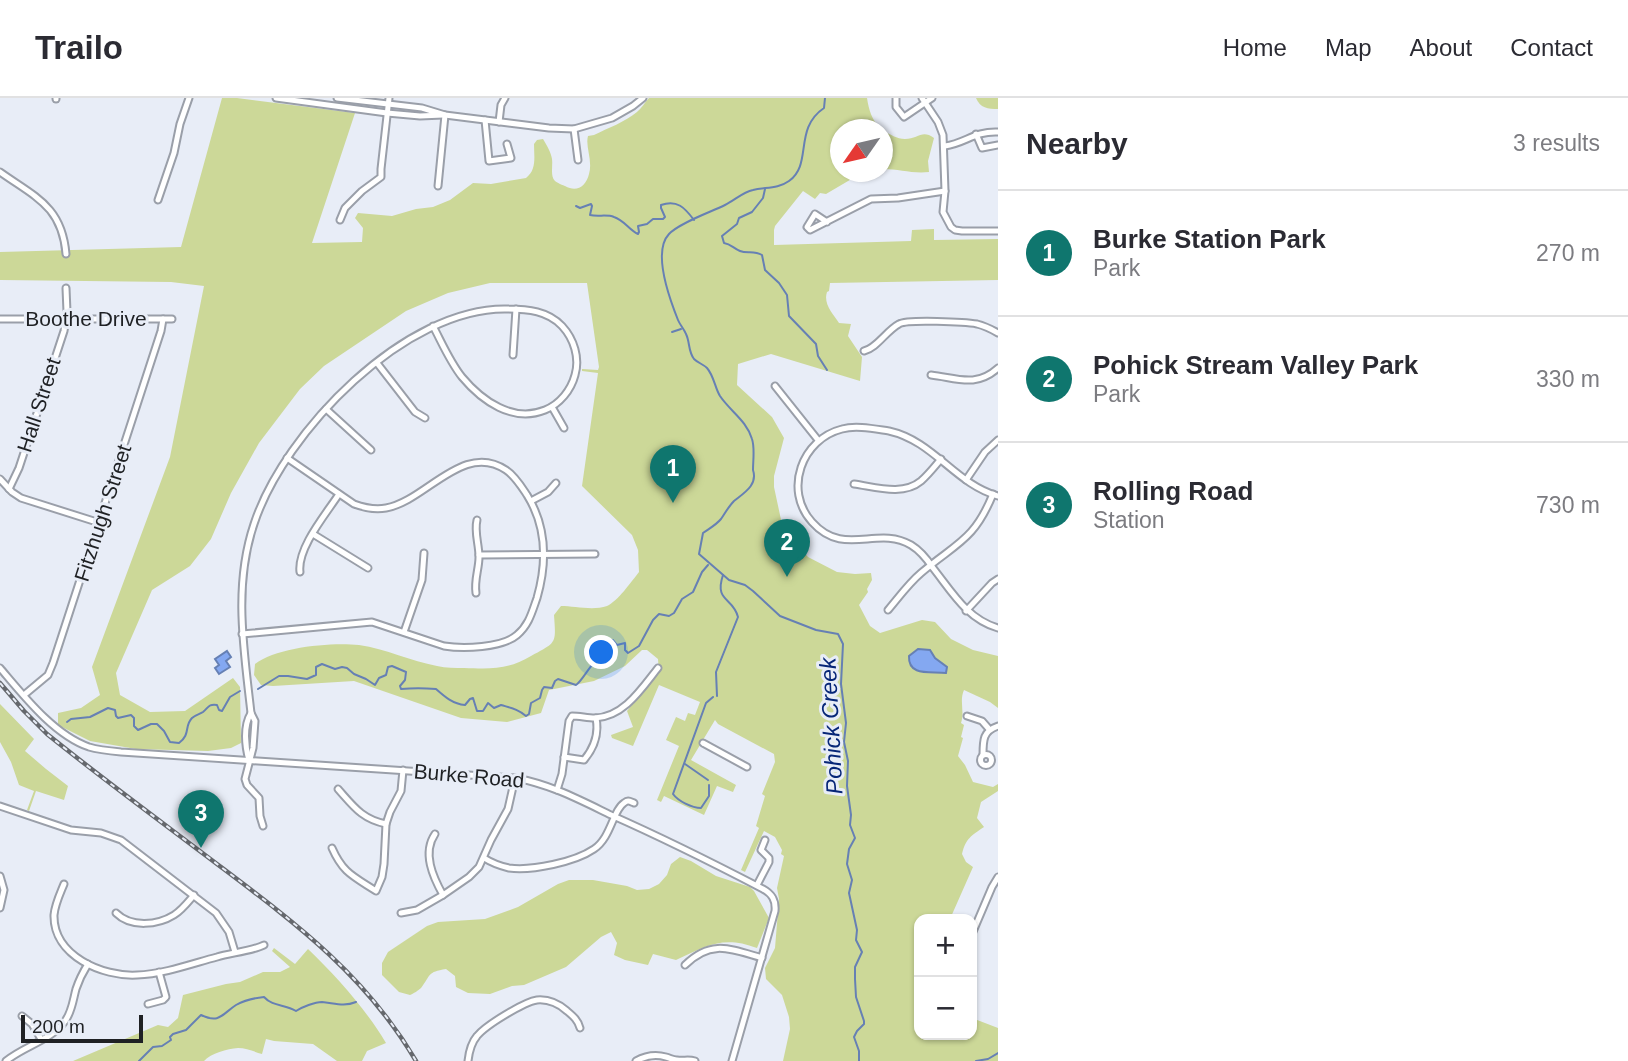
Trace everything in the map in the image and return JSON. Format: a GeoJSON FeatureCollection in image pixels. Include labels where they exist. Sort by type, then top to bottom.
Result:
{"type":"FeatureCollection","features":[{"type":"Feature","properties":{"kind":"street"},"geometry":{"type":"LineString","coordinates":[[158,200],[189,98]]}},
{"type":"Feature","properties":{"kind":"street"},"geometry":{"type":"LineString","coordinates":[[276,98],[387,113],[445,115],[575,129],[612,118],[643,98]]}},
{"type":"Feature","properties":{"kind":"street"},"geometry":{"type":"LineString","coordinates":[[337,98],[388,101],[445,115]]}},
{"type":"Feature","properties":{"kind":"street"},"geometry":{"type":"LineString","coordinates":[[499,122],[501,104],[505,98]]}},
{"type":"Feature","properties":{"kind":"street"},"geometry":{"type":"LineString","coordinates":[[896,98],[896,107],[904,117],[932,98]]}},
{"type":"Feature","properties":{"kind":"street"},"geometry":{"type":"LineString","coordinates":[[340,220],[345,208],[381,177],[388,101]]}},
{"type":"Feature","properties":{"kind":"street"},"geometry":{"type":"LineString","coordinates":[[924,101],[943,135],[943,212],[951,228],[998,231]]}},
{"type":"Feature","properties":{"kind":"street"},"geometry":{"type":"LineString","coordinates":[[438,186],[445,115]]}},
{"type":"Feature","properties":{"kind":"street"},"geometry":{"type":"LineString","coordinates":[[485,120],[489,161],[511,159],[507,144]]}},
{"type":"Feature","properties":{"kind":"street"},"geometry":{"type":"LineString","coordinates":[[575,129],[578,159]]}},
{"type":"Feature","properties":{"kind":"street"},"geometry":{"type":"LineString","coordinates":[[945,146],[954,145],[976,134],[998,132]]}},
{"type":"Feature","properties":{"kind":"street"},"geometry":{"type":"LineString","coordinates":[[976,134],[982,148],[998,145]]}},
{"type":"Feature","properties":{"kind":"street"},"geometry":{"type":"LineString","coordinates":[[0,172],[52,211],[64,233],[66,254]]}},
{"type":"Feature","properties":{"kind":"street"},"geometry":{"type":"LineString","coordinates":[[827,222],[871,199],[945,191]]}},
{"type":"Feature","properties":{"kind":"street","name":"Hall Street"},"geometry":{"type":"LineString","coordinates":[[9,489],[19,468],[64,331],[66,288]]}},
{"type":"Feature","properties":{"kind":"street"},"geometry":{"type":"LineString","coordinates":[[263,826],[259,798],[246,782],[253,748],[254,721],[242,634],[241,592],[253,524],[270,486],[287,458],[326,408],[377,363],[433,326],[475,311],[516,309],[544,314],[558,321],[575,347],[577,366],[571,387],[552,407],[541,412],[522,414],[505,410],[474,390],[461,376],[433,326]]}},
{"type":"Feature","properties":{"kind":"street"},"geometry":{"type":"LineString","coordinates":[[513,355],[516,309]]}},
{"type":"Feature","properties":{"kind":"street","name":"Boothe Drive"},"geometry":{"type":"LineString","coordinates":[[0,319],[172,319]]}},
{"type":"Feature","properties":{"kind":"street","name":"Fitzhugh Street"},"geometry":{"type":"LineString","coordinates":[[24,695],[49,673],[100,523],[163,319]]}},
{"type":"Feature","properties":{"kind":"street"},"geometry":{"type":"LineString","coordinates":[[864,351],[904,322],[970,323],[998,333]]}},
{"type":"Feature","properties":{"kind":"street"},"geometry":{"type":"LineString","coordinates":[[377,363],[415,412],[425,418]]}},
{"type":"Feature","properties":{"kind":"street"},"geometry":{"type":"LineString","coordinates":[[931,375],[971,381],[984,378],[998,368]]}},
{"type":"Feature","properties":{"kind":"street"},"geometry":{"type":"LineString","coordinates":[[775,386],[818,440]]}},
{"type":"Feature","properties":{"kind":"street"},"geometry":{"type":"LineString","coordinates":[[552,407],[564,428]]}},
{"type":"Feature","properties":{"kind":"street"},"geometry":{"type":"LineString","coordinates":[[326,408],[370,450]]}},
{"type":"Feature","properties":{"kind":"street"},"geometry":{"type":"LineString","coordinates":[[888,610],[917,576],[931,565],[960,544],[973,531],[995,495],[966,480],[918,442],[889,431],[849,428],[833,432],[818,440],[804,458],[798,479],[801,502],[813,523],[827,534],[844,540],[885,538],[902,541],[919,551],[931,565],[966,611],[984,623],[998,628]]}},
{"type":"Feature","properties":{"kind":"street"},"geometry":{"type":"LineString","coordinates":[[966,480],[985,452],[998,440]]}},
{"type":"Feature","properties":{"kind":"street"},"geometry":{"type":"LineString","coordinates":[[242,634],[364,622],[380,624],[455,648],[497,644],[511,639],[523,629],[532,614],[542,580],[544,554],[541,528],[531,501],[508,471],[496,465],[482,462],[460,467],[403,502],[389,508],[376,509],[355,504],[287,458]]}},
{"type":"Feature","properties":{"kind":"street"},"geometry":{"type":"LineString","coordinates":[[854,484],[908,488],[922,480],[941,459]]}},
{"type":"Feature","properties":{"kind":"street"},"geometry":{"type":"LineString","coordinates":[[0,479],[21,498],[100,523]]}},
{"type":"Feature","properties":{"kind":"street"},"geometry":{"type":"LineString","coordinates":[[531,501],[548,492],[556,483]]}},
{"type":"Feature","properties":{"kind":"street"},"geometry":{"type":"LineString","coordinates":[[300,572],[300,560],[313,534],[339,494]]}},
{"type":"Feature","properties":{"kind":"street"},"geometry":{"type":"LineString","coordinates":[[476,593],[474,584],[479,555],[475,528],[477,520]]}},
{"type":"Feature","properties":{"kind":"street"},"geometry":{"type":"LineString","coordinates":[[313,534],[368,568]]}},
{"type":"Feature","properties":{"kind":"street"},"geometry":{"type":"LineString","coordinates":[[404,632],[422,580],[424,552]]}},
{"type":"Feature","properties":{"kind":"street"},"geometry":{"type":"LineString","coordinates":[[479,555],[595,554]]}},
{"type":"Feature","properties":{"kind":"street"},"geometry":{"type":"LineString","coordinates":[[966,611],[998,579]]}},
{"type":"Feature","properties":{"kind":"street","name":"Burke Road"},"geometry":{"type":"LineString","coordinates":[[0,668],[64,734],[89,747],[515,778],[541,783],[657,835],[757,886]]}},
{"type":"Feature","properties":{"kind":"street"},"geometry":{"type":"LineString","coordinates":[[557,790],[572,716],[596,718],[624,708],[658,668]]}},
{"type":"Feature","properties":{"kind":"street"},"geometry":{"type":"LineString","coordinates":[[967,716],[982,721],[989,729]]}},
{"type":"Feature","properties":{"kind":"street"},"geometry":{"type":"LineString","coordinates":[[564,757],[584,760],[588,756],[598,732],[596,718]]}},
{"type":"Feature","properties":{"kind":"street"},"geometry":{"type":"LineString","coordinates":[[989,729],[998,726]]}},
{"type":"Feature","properties":{"kind":"street"},"geometry":{"type":"LineString","coordinates":[[983,755],[989,729]]}},
{"type":"Feature","properties":{"kind":"street"},"geometry":{"type":"LineString","coordinates":[[703,743],[747,767]]}},
{"type":"Feature","properties":{"kind":"street"},"geometry":{"type":"LineString","coordinates":[[332,848],[344,870],[376,891],[384,864],[386,824],[401,791],[403,770]]}},
{"type":"Feature","properties":{"kind":"street"},"geometry":{"type":"LineString","coordinates":[[401,913],[417,910],[469,877],[484,858],[503,821],[515,778]]}},
{"type":"Feature","properties":{"kind":"street"},"geometry":{"type":"LineString","coordinates":[[338,789],[362,815],[386,824]]}},
{"type":"Feature","properties":{"kind":"street"},"geometry":{"type":"LineString","coordinates":[[484,858],[500,866],[517,868],[581,856],[599,846],[620,807],[628,801],[634,803]]}},
{"type":"Feature","properties":{"kind":"street"},"geometry":{"type":"LineString","coordinates":[[0,806],[71,830],[101,833],[117,838],[211,908],[229,932],[235,952]]}},
{"type":"Feature","properties":{"kind":"street"},"geometry":{"type":"LineString","coordinates":[[435,834],[430,845],[430,861],[443,895]]}},
{"type":"Feature","properties":{"kind":"street"},"geometry":{"type":"LineString","coordinates":[[732,1061],[771,927],[775,904],[769,892],[757,886],[769,862],[769,858],[761,850],[765,840]]}},
{"type":"Feature","properties":{"kind":"street"},"geometry":{"type":"LineString","coordinates":[[0,876],[4,893],[0,908]]}},
{"type":"Feature","properties":{"kind":"street"},"geometry":{"type":"LineString","coordinates":[[977,922],[998,877]]}},
{"type":"Feature","properties":{"kind":"street"},"geometry":{"type":"LineString","coordinates":[[64,884],[55,909],[56,929],[66,946],[88,964],[104,971],[122,975],[159,972],[264,945]]}},
{"type":"Feature","properties":{"kind":"street"},"geometry":{"type":"LineString","coordinates":[[117,913],[136,923],[159,922],[178,912],[194,895]]}},
{"type":"Feature","properties":{"kind":"street"},"geometry":{"type":"LineString","coordinates":[[685,965],[698,954],[714,948],[762,958]]}},
{"type":"Feature","properties":{"kind":"street"},"geometry":{"type":"LineString","coordinates":[[6,1061],[58,1029],[68,1017],[80,978],[88,964]]}},
{"type":"Feature","properties":{"kind":"street"},"geometry":{"type":"LineString","coordinates":[[148,1004],[166,997],[159,972]]}},
{"type":"Feature","properties":{"kind":"street"},"geometry":{"type":"LineString","coordinates":[[468,1061],[478,1034],[528,1002],[550,1001],[561,1005],[575,1018],[580,1028]]}},
{"type":"Feature","properties":{"kind":"street"},"geometry":{"type":"LineString","coordinates":[[22,1016],[32,1024],[41,1039]]}},
{"type":"Feature","properties":{"kind":"street"},"geometry":{"type":"LineString","coordinates":[[636,1061],[654,1055],[678,1061],[695,1061]]}},
{"type":"Feature","properties":{"kind":"green space"},"geometry":{"type":"Polygon","coordinates":[[[222,98],[355,113],[312,243],[362,242],[363,228],[355,218],[358,213],[392,216],[433,207],[450,200],[473,183],[491,184],[526,178],[533,167],[534,144],[537,140],[543,139],[550,151],[555,181],[573,189],[580,187],[588,178],[590,169],[588,136],[627,119],[649,98],[867,98],[873,119],[830,119],[830,182],[846,182],[826,194],[820,193],[815,199],[803,191],[775,226],[774,245],[911,241],[912,230],[934,229],[934,240],[998,239],[998,280],[830,283],[826,296],[827,305],[839,323],[851,324],[848,336],[862,357],[860,381],[771,354],[738,364],[737,385],[772,417],[784,438],[774,476],[783,529],[808,557],[837,572],[871,573],[868,592],[859,605],[870,626],[880,633],[922,620],[935,622],[951,639],[973,650],[998,656],[998,708],[964,690],[961,723],[964,725],[963,738],[958,756],[973,782],[993,787],[998,784],[998,791],[981,802],[977,818],[984,827],[965,844],[962,854],[966,862],[973,867],[952,914],[914,914],[914,1040],[977,1040],[977,1020],[998,1028],[998,1061],[783,1061],[790,1029],[789,1017],[782,995],[766,979],[765,968],[775,948],[779,899],[777,888],[784,856],[775,837],[764,831],[745,872],[741,870],[759,828],[756,826],[765,796],[762,794],[775,762],[774,754],[715,720],[691,760],[736,785],[733,792],[717,786],[704,815],[664,796],[661,802],[657,800],[679,746],[666,740],[676,717],[685,721],[688,713],[695,715],[700,702],[659,685],[633,746],[612,738],[611,735],[633,727],[627,711],[659,672],[658,659],[647,650],[642,650],[625,666],[594,681],[549,690],[541,713],[507,722],[461,718],[354,681],[273,686],[261,685],[254,675],[255,664],[277,653],[334,644],[369,647],[444,667],[499,668],[523,661],[550,645],[555,632],[554,615],[561,606],[607,606],[624,591],[639,572],[638,550],[632,535],[582,486],[598,373],[582,369],[598,370],[599,367],[587,283],[490,283],[448,293],[406,311],[324,366],[300,389],[259,443],[231,493],[211,539],[190,566],[152,590],[116,673],[120,695],[150,712],[185,711],[233,678],[240,687],[241,743],[231,748],[208,751],[136,749],[90,741],[58,725],[58,713],[81,708],[100,695],[92,667],[170,457],[204,286],[171,282],[0,280],[0,252],[181,247],[222,98]]]}},
{"type":"Feature","properties":{"kind":"green space"},"geometry":{"type":"Polygon","coordinates":[[[976,98],[998,98],[998,109],[985,107],[976,98]]]}},
{"type":"Feature","properties":{"kind":"green space"},"geometry":{"type":"Polygon","coordinates":[[[923,134],[934,138],[928,161],[929,172],[893,170],[893,136],[909,139],[923,134]]]}},
{"type":"Feature","properties":{"kind":"green space"},"geometry":{"type":"Polygon","coordinates":[[[0,704],[34,739],[25,751],[68,786],[64,800],[36,791],[29,811],[27,810],[34,791],[19,785],[0,742],[0,704]]]}},
{"type":"Feature","properties":{"kind":"green space"},"geometry":{"type":"Polygon","coordinates":[[[680,857],[716,876],[750,887],[754,891],[769,918],[757,948],[724,942],[676,960],[653,954],[648,965],[614,955],[617,943],[611,932],[601,937],[566,967],[524,985],[512,986],[490,994],[468,993],[456,987],[455,976],[446,969],[432,973],[421,988],[410,995],[399,992],[382,975],[382,963],[388,952],[427,926],[438,922],[485,919],[518,907],[569,880],[593,880],[637,890],[649,889],[659,884],[667,875],[671,864],[680,857]]]}},
{"type":"Feature","properties":{"kind":"green space"},"geometry":{"type":"Polygon","coordinates":[[[274,948],[295,964],[308,949],[350,993],[386,1043],[367,1051],[362,1061],[337,1061],[313,1044],[266,1039],[262,1054],[238,1048],[224,1050],[204,1061],[73,1061],[158,1025],[168,1027],[178,1018],[183,995],[240,982],[263,972],[280,972],[290,967],[272,951],[274,948]]]}},
{"type":"Feature","properties":{"kind":"water"},"geometry":{"type":"Polygon","coordinates":[[[918,649],[930,650],[935,658],[947,667],[946,673],[922,672],[912,667],[909,656],[918,649]]]}},
{"type":"Feature","properties":{"kind":"water"},"geometry":{"type":"Polygon","coordinates":[[[227,651],[231,657],[226,661],[230,667],[219,674],[215,668],[219,665],[215,659],[227,651]]]}},
{"type":"Feature","properties":{"kind":"waterway","name":"Pohick Creek"},"geometry":{"type":"LineString","coordinates":[[825,98],[824,108],[809,126],[796,174],[785,184],[749,191],[674,230],[664,242],[662,264],[671,301],[687,337],[692,356],[709,371],[720,396],[750,433],[753,446],[754,480],[719,521],[703,533],[699,554],[729,580],[745,585],[753,591],[780,616],[816,630],[838,634],[843,644],[841,684],[846,723],[844,742],[848,761],[850,825],[855,838],[849,849],[847,864],[852,880],[849,893],[857,930],[856,940],[862,952],[855,967],[856,997],[864,1021],[854,1037],[859,1061]]}},
{"type":"Feature","properties":{"kind":"waterway"},"geometry":{"type":"LineString","coordinates":[[765,189],[763,198],[752,212],[739,218],[737,224],[722,236],[724,243],[740,251],[762,255],[765,270],[787,295],[789,316],[816,344],[818,356],[827,370]]}},
{"type":"Feature","properties":{"kind":"waterway"},"geometry":{"type":"LineString","coordinates":[[576,206],[580,208],[591,204],[590,215],[614,217],[638,234],[638,226],[665,217],[661,205],[667,203],[680,206],[694,220]]}},
{"type":"Feature","properties":{"kind":"waterway"},"geometry":{"type":"LineString","coordinates":[[672,332],[681,329]]}},
{"type":"Feature","properties":{"kind":"waterway"},"geometry":{"type":"LineString","coordinates":[[258,689],[279,676],[307,679],[316,675],[316,667],[322,664],[335,669],[347,668],[375,685],[379,678],[386,675],[388,667],[392,666],[406,672],[401,689],[436,689],[449,700],[465,705],[473,698],[477,711],[483,711],[488,703],[494,708],[501,705],[526,716],[531,703],[540,698],[544,687],[552,688],[558,679],[576,685],[593,664],[589,656],[591,653],[603,652],[608,642],[613,640],[617,645],[625,643],[628,653],[639,646],[653,620],[659,614],[669,616],[674,613],[682,599],[693,592],[708,565]]}},
{"type":"Feature","properties":{"kind":"waterway"},"geometry":{"type":"LineString","coordinates":[[717,696],[716,672],[738,617],[722,595],[723,575]]}},
{"type":"Feature","properties":{"kind":"waterway"},"geometry":{"type":"LineString","coordinates":[[67,722],[90,717],[108,708],[115,710],[118,718],[131,715],[138,730],[157,724],[170,742],[179,743],[193,717],[212,705],[217,705],[222,711],[230,697],[240,691]]}},
{"type":"Feature","properties":{"kind":"waterway"},"geometry":{"type":"LineString","coordinates":[[709,785],[709,796],[701,808],[685,804],[673,794],[706,703],[713,697]]}},
{"type":"Feature","properties":{"kind":"waterway"},"geometry":{"type":"LineString","coordinates":[[685,764],[708,780]]}},
{"type":"Feature","properties":{"kind":"waterway"},"geometry":{"type":"LineString","coordinates":[[139,1061],[153,1047],[162,1046],[171,1040],[173,1034],[186,1030],[201,1015],[217,1018],[236,1005],[250,1000],[264,997],[296,1011],[319,1002],[356,1002]]}},
{"type":"Feature","properties":{"kind":"waterway"},"geometry":{"type":"LineString","coordinates":[[976,1061],[988,1059],[998,1053]]}},
{"type":"Feature","properties":{"kind":"railway"},"geometry":{"type":"LineString","coordinates":[[0,683],[47,734],[277,910],[329,954],[375,1003],[416,1061]]}},
{"type":"Feature","properties":{"kind":"place","name":"Burke Station Park"},"geometry":{"type":"Point","coordinates":[673,503]}},
{"type":"Feature","properties":{"kind":"place","name":"Pohick Stream Valley Park"},"geometry":{"type":"Point","coordinates":[787,577]}},
{"type":"Feature","properties":{"kind":"place","name":"Rolling Road"},"geometry":{"type":"Point","coordinates":[201,848]}}]}
